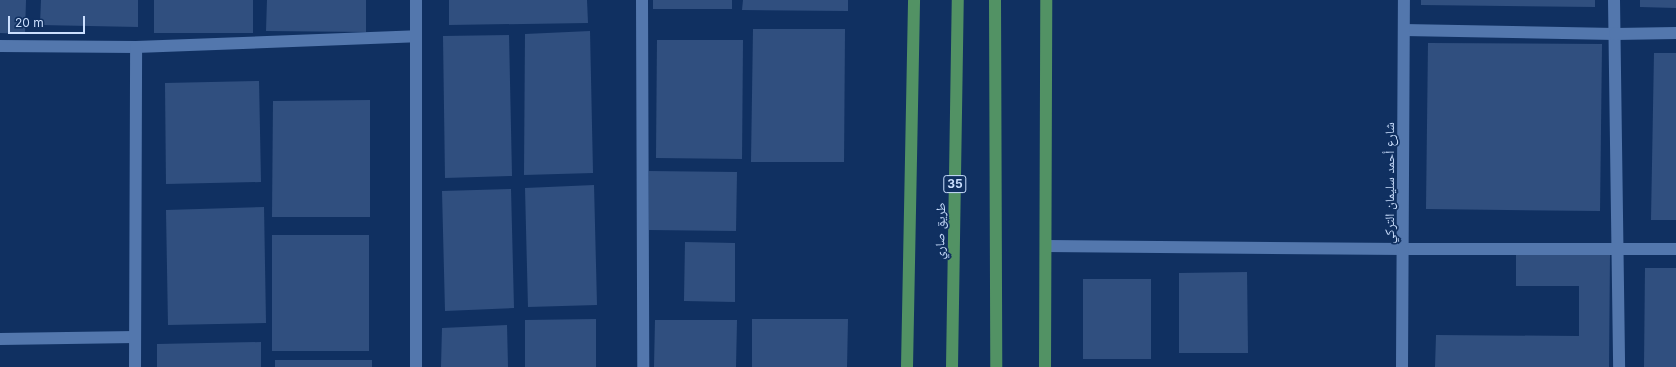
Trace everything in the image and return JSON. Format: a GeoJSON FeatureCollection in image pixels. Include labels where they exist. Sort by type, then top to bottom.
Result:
{"type":"FeatureCollection","features":[{"type":"Feature","properties":{"kind":"main road"},"geometry":{"type":"LineString","coordinates":[[907,367],[914,0]]}},
{"type":"Feature","properties":{"kind":"main road","name":"طريق صاري"},"geometry":{"type":"LineString","coordinates":[[952,367],[958,0]]}},
{"type":"Feature","properties":{"kind":"main road"},"geometry":{"type":"LineString","coordinates":[[995,0],[996,367]]}},
{"type":"Feature","properties":{"kind":"main road"},"geometry":{"type":"LineString","coordinates":[[1045,367],[1046,0]]}},
{"type":"Feature","properties":{"kind":"street"},"geometry":{"type":"LineString","coordinates":[[416,0],[416,367]]}},
{"type":"Feature","properties":{"kind":"street"},"geometry":{"type":"LineString","coordinates":[[642,0],[642,367]]}},
{"type":"Feature","properties":{"kind":"street","name":"شارع أحمد سليمان التركي"},"geometry":{"type":"LineString","coordinates":[[1402,367],[1404,0]]}},
{"type":"Feature","properties":{"kind":"street"},"geometry":{"type":"LineString","coordinates":[[1614,0],[1619,249],[1619,367]]}},
{"type":"Feature","properties":{"kind":"street"},"geometry":{"type":"LineString","coordinates":[[1404,30],[1615,34],[1676,33]]}},
{"type":"Feature","properties":{"kind":"street"},"geometry":{"type":"LineString","coordinates":[[0,46],[136,47],[416,36]]}},
{"type":"Feature","properties":{"kind":"street"},"geometry":{"type":"LineString","coordinates":[[135,367],[136,47]]}},
{"type":"Feature","properties":{"kind":"street"},"geometry":{"type":"LineString","coordinates":[[1046,246],[1402,249],[1676,248]]}},
{"type":"Feature","properties":{"kind":"street"},"geometry":{"type":"LineString","coordinates":[[0,339],[135,337]]}},
{"type":"Feature","properties":{"kind":"building"},"geometry":{"type":"Polygon","coordinates":[[[0,0],[26,0],[25,34],[0,33],[0,0]]]}},
{"type":"Feature","properties":{"kind":"building"},"geometry":{"type":"Polygon","coordinates":[[[41,0],[138,0],[138,27],[40,25],[41,0]]]}},
{"type":"Feature","properties":{"kind":"building"},"geometry":{"type":"Polygon","coordinates":[[[154,0],[253,0],[253,33],[154,33],[154,0]]]}},
{"type":"Feature","properties":{"kind":"building"},"geometry":{"type":"Polygon","coordinates":[[[267,0],[366,0],[366,32],[266,31],[267,0]]]}},
{"type":"Feature","properties":{"kind":"building"},"geometry":{"type":"Polygon","coordinates":[[[449,0],[587,0],[588,23],[449,25],[449,0]]]}},
{"type":"Feature","properties":{"kind":"building"},"geometry":{"type":"Polygon","coordinates":[[[653,0],[732,0],[732,9],[653,9],[653,0]]]}},
{"type":"Feature","properties":{"kind":"building"},"geometry":{"type":"Polygon","coordinates":[[[743,0],[848,0],[848,11],[742,10],[743,0]]]}},
{"type":"Feature","properties":{"kind":"building"},"geometry":{"type":"Polygon","coordinates":[[[1421,0],[1595,0],[1595,7],[1421,5],[1421,0]]]}},
{"type":"Feature","properties":{"kind":"building"},"geometry":{"type":"Polygon","coordinates":[[[1640,0],[1676,0],[1676,8],[1640,7],[1640,0]]]}},
{"type":"Feature","properties":{"kind":"building"},"geometry":{"type":"Polygon","coordinates":[[[753,29],[845,29],[844,162],[751,162],[753,29]]]}},
{"type":"Feature","properties":{"kind":"building"},"geometry":{"type":"Polygon","coordinates":[[[590,31],[593,173],[524,175],[525,34],[590,31]]]}},
{"type":"Feature","properties":{"kind":"building"},"geometry":{"type":"Polygon","coordinates":[[[509,35],[512,176],[445,178],[443,36],[509,35]]]}},
{"type":"Feature","properties":{"kind":"building"},"geometry":{"type":"Polygon","coordinates":[[[657,40],[743,40],[742,159],[656,158],[657,40]]]}},
{"type":"Feature","properties":{"kind":"building"},"geometry":{"type":"Polygon","coordinates":[[[1428,43],[1602,44],[1600,211],[1426,209],[1428,43]]]}},
{"type":"Feature","properties":{"kind":"building"},"geometry":{"type":"Polygon","coordinates":[[[1654,53],[1676,53],[1676,220],[1651,220],[1654,53]]]}},
{"type":"Feature","properties":{"kind":"building"},"geometry":{"type":"Polygon","coordinates":[[[259,81],[261,182],[166,184],[165,83],[259,81]]]}},
{"type":"Feature","properties":{"kind":"building"},"geometry":{"type":"Polygon","coordinates":[[[370,100],[370,217],[272,217],[273,101],[370,100]]]}},
{"type":"Feature","properties":{"kind":"building"},"geometry":{"type":"Polygon","coordinates":[[[649,171],[737,172],[736,231],[649,230],[649,171]]]}},
{"type":"Feature","properties":{"kind":"building"},"geometry":{"type":"Polygon","coordinates":[[[594,185],[597,305],[528,307],[525,188],[594,185]]]}},
{"type":"Feature","properties":{"kind":"building"},"geometry":{"type":"Polygon","coordinates":[[[511,189],[514,308],[445,311],[442,191],[511,189]]]}},
{"type":"Feature","properties":{"kind":"building"},"geometry":{"type":"Polygon","coordinates":[[[264,207],[266,323],[168,325],[166,210],[264,207]]]}},
{"type":"Feature","properties":{"kind":"building"},"geometry":{"type":"Polygon","coordinates":[[[272,235],[369,235],[369,351],[272,351],[272,235]]]}},
{"type":"Feature","properties":{"kind":"building"},"geometry":{"type":"Polygon","coordinates":[[[685,242],[735,243],[735,302],[684,301],[685,242]]]}},
{"type":"Feature","properties":{"kind":"building"},"geometry":{"type":"Polygon","coordinates":[[[1516,255],[1610,255],[1609,367],[1435,367],[1436,335],[1579,336],[1579,286],[1516,286],[1516,255]]]}},
{"type":"Feature","properties":{"kind":"building"},"geometry":{"type":"Polygon","coordinates":[[[1645,268],[1676,268],[1676,367],[1644,367],[1645,268]]]}},
{"type":"Feature","properties":{"kind":"building"},"geometry":{"type":"Polygon","coordinates":[[[1247,272],[1248,353],[1179,353],[1179,273],[1247,272]]]}},
{"type":"Feature","properties":{"kind":"building"},"geometry":{"type":"Polygon","coordinates":[[[1083,279],[1151,279],[1151,359],[1083,359],[1083,279]]]}},
{"type":"Feature","properties":{"kind":"building"},"geometry":{"type":"Polygon","coordinates":[[[596,319],[596,367],[525,367],[525,320],[596,319]]]}},
{"type":"Feature","properties":{"kind":"building"},"geometry":{"type":"Polygon","coordinates":[[[752,319],[848,319],[847,367],[752,367],[752,319]]]}},
{"type":"Feature","properties":{"kind":"building"},"geometry":{"type":"Polygon","coordinates":[[[655,320],[737,320],[736,367],[654,367],[655,320]]]}},
{"type":"Feature","properties":{"kind":"building"},"geometry":{"type":"Polygon","coordinates":[[[507,325],[508,367],[441,367],[442,328],[507,325]]]}},
{"type":"Feature","properties":{"kind":"building"},"geometry":{"type":"Polygon","coordinates":[[[261,342],[261,367],[157,367],[157,344],[261,342]]]}},
{"type":"Feature","properties":{"kind":"building"},"geometry":{"type":"Polygon","coordinates":[[[275,360],[372,360],[372,367],[275,367],[275,360]]]}}]}
